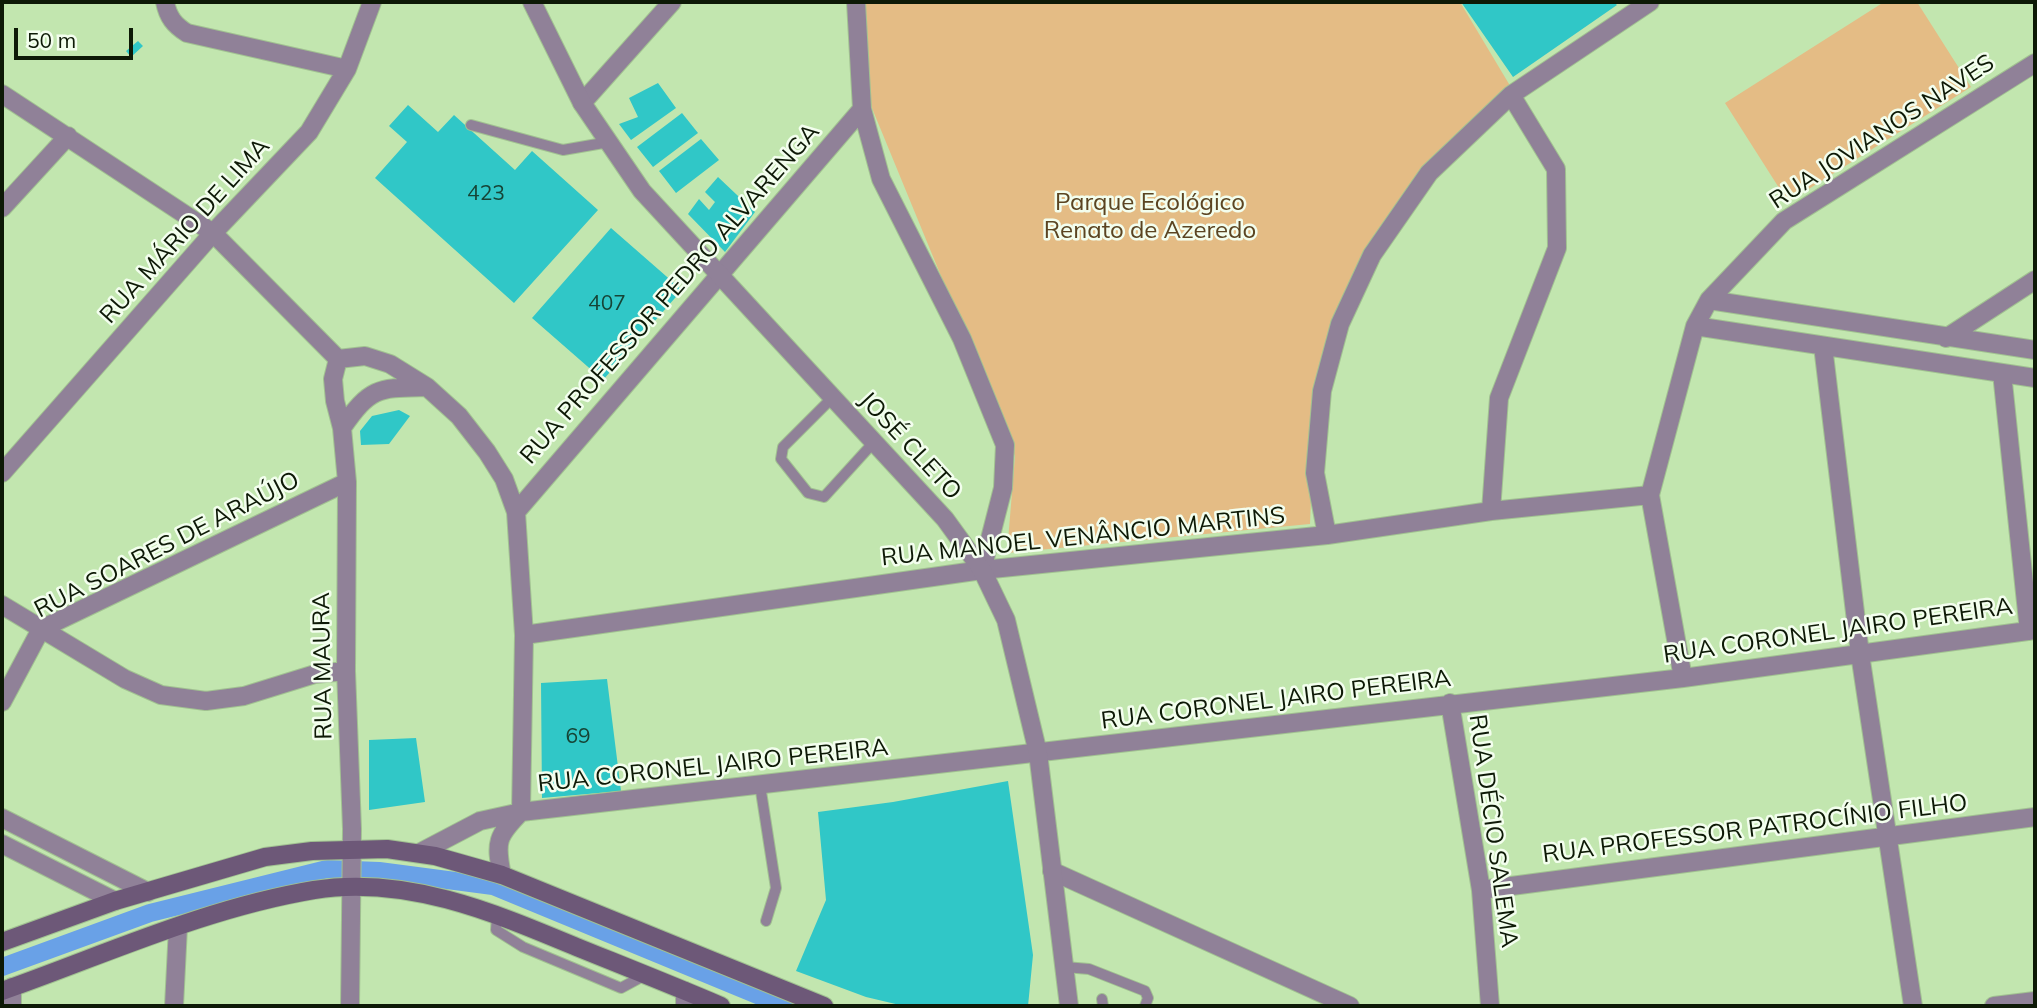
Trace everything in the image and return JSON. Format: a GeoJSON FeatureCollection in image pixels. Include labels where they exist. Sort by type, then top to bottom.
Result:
{"type":"FeatureCollection","features":[{"type":"Feature","properties":{"kind":"main road"},"geometry":{"type":"LineString","coordinates":[[2,942],[115,901],[265,858],[351,849],[419,853],[502,875],[824,1006]]}},
{"type":"Feature","properties":{"kind":"main road"},"geometry":{"type":"LineString","coordinates":[[7,989],[178,927],[260,902],[316,890],[351,888],[392,889],[427,894],[497,914],[645,975],[685,999],[721,1006]]}},
{"type":"Feature","properties":{"kind":"street"},"geometry":{"type":"LineString","coordinates":[[165,2],[167,12],[175,25],[187,33],[347,69]]}},
{"type":"Feature","properties":{"kind":"street","name":"RUA MÁRIO DE LIMA"},"geometry":{"type":"LineString","coordinates":[[2,473],[213,233],[309,132],[347,69],[372,2]]}},
{"type":"Feature","properties":{"kind":"street","name":"JOSÉ CLETO"},"geometry":{"type":"LineString","coordinates":[[532,2],[582,103],[642,191],[945,519],[982,569],[1006,620],[1038,753],[1069,1006]]}},
{"type":"Feature","properties":{"kind":"street"},"geometry":{"type":"LineString","coordinates":[[582,103],[672,2]]}},
{"type":"Feature","properties":{"kind":"street"},"geometry":{"type":"LineString","coordinates":[[856,2],[862,109],[881,179],[962,339],[1005,445],[1003,488],[982,569]]}},
{"type":"Feature","properties":{"kind":"street"},"geometry":{"type":"LineString","coordinates":[[1327,535],[1315,473],[1322,391],[1340,324],[1372,255],[1429,173],[1511,95],[1650,2]]}},
{"type":"Feature","properties":{"kind":"street","name":"RUA JOVIANOS NAVES"},"geometry":{"type":"LineString","coordinates":[[1683,678],[1650,495],[1695,326],[1709,300],[1784,221],[2035,63]]}},
{"type":"Feature","properties":{"kind":"street"},"geometry":{"type":"LineString","coordinates":[[2,94],[213,233],[338,359],[365,356],[390,364],[427,387],[458,416],[487,452],[504,479],[516,512],[524,635],[521,812]]}},
{"type":"Feature","properties":{"kind":"street"},"geometry":{"type":"LineString","coordinates":[[1491,512],[1499,398],[1557,248],[1556,169],[1511,95]]}},
{"type":"Feature","properties":{"kind":"street","name":"RUA PROFESSOR PEDRO ALVARENGA"},"geometry":{"type":"LineString","coordinates":[[516,512],[862,109]]}},
{"type":"Feature","properties":{"kind":"street"},"geometry":{"type":"LineString","coordinates":[[2,208],[68,136]]}},
{"type":"Feature","properties":{"kind":"street"},"geometry":{"type":"LineString","coordinates":[[1946,338],[2035,280]]}},
{"type":"Feature","properties":{"kind":"street"},"geometry":{"type":"LineString","coordinates":[[1709,300],[2035,350]]}},
{"type":"Feature","properties":{"kind":"street"},"geometry":{"type":"LineString","coordinates":[[1695,326],[2035,378]]}},
{"type":"Feature","properties":{"kind":"street"},"geometry":{"type":"LineString","coordinates":[[1823,346],[1860,654],[1913,1006]]}},
{"type":"Feature","properties":{"kind":"street","name":"RUA MAURA"},"geometry":{"type":"LineString","coordinates":[[338,359],[333,379],[348,482],[346,671],[351,849],[350,1006]]}},
{"type":"Feature","properties":{"kind":"street"},"geometry":{"type":"LineString","coordinates":[[2002,373],[2032,630]]}},
{"type":"Feature","properties":{"kind":"street"},"geometry":{"type":"LineString","coordinates":[[342,428],[359,403],[384,388],[427,387]]}},
{"type":"Feature","properties":{"kind":"street","name":"RUA SOARES DE ARAÚJO"},"geometry":{"type":"LineString","coordinates":[[2,702],[41,629],[348,482]]}},
{"type":"Feature","properties":{"kind":"street","name":"RUA MANOEL VENÂNCIO MARTINS"},"geometry":{"type":"LineString","coordinates":[[524,635],[982,569],[1327,535],[1491,512],[1650,495]]}},
{"type":"Feature","properties":{"kind":"street"},"geometry":{"type":"LineString","coordinates":[[2,605],[125,679],[161,695],[206,701],[244,696],[315,674],[346,671]]}},
{"type":"Feature","properties":{"kind":"street","name":"RUA CORONEL JAIRO PEREIRA"},"geometry":{"type":"LineString","coordinates":[[419,853],[480,821],[521,812],[1683,678],[2032,630]]}},
{"type":"Feature","properties":{"kind":"street","name":"RUA DÉCIO SALEMA"},"geometry":{"type":"LineString","coordinates":[[1450,704],[1481,890],[1490,1006]]}},
{"type":"Feature","properties":{"kind":"street","name":"RUA CORONEL JAIRO PEREIRA"},"geometry":{"type":"LineString","coordinates":[[502,875],[497,850],[501,832],[521,812]]}},
{"type":"Feature","properties":{"kind":"street","name":"RUA PROFESSOR PATROCÍNIO FILHO"},"geometry":{"type":"LineString","coordinates":[[1481,890],[2035,817]]}},
{"type":"Feature","properties":{"kind":"street"},"geometry":{"type":"LineString","coordinates":[[2,818],[148,892]]}},
{"type":"Feature","properties":{"kind":"street"},"geometry":{"type":"LineString","coordinates":[[2,844],[115,901]]}},
{"type":"Feature","properties":{"kind":"street"},"geometry":{"type":"LineString","coordinates":[[1052,871],[1350,1006]]}},
{"type":"Feature","properties":{"kind":"street"},"geometry":{"type":"LineString","coordinates":[[174,1006],[178,927]]}},
{"type":"Feature","properties":{"kind":"street"},"geometry":{"type":"LineString","coordinates":[[7,989],[12,1006]]}},
{"type":"Feature","properties":{"kind":"street"},"geometry":{"type":"LineString","coordinates":[[1994,1006],[2035,1001]]}},
{"type":"Feature","properties":{"kind":"lane"},"geometry":{"type":"LineString","coordinates":[[471,125],[563,150],[609,142]]}},
{"type":"Feature","properties":{"kind":"lane"},"geometry":{"type":"LineString","coordinates":[[832,398],[783,447],[781,459],[808,493],[824,497],[874,442]]}},
{"type":"Feature","properties":{"kind":"lane"},"geometry":{"type":"LineString","coordinates":[[760,785],[776,888],[766,921]]}},
{"type":"Feature","properties":{"kind":"lane"},"geometry":{"type":"LineString","coordinates":[[497,914],[496,930],[523,947],[621,988],[645,975]]}},
{"type":"Feature","properties":{"kind":"lane"},"geometry":{"type":"LineString","coordinates":[[559,962],[566,942]]}},
{"type":"Feature","properties":{"kind":"lane"},"geometry":{"type":"LineString","coordinates":[[1065,967],[1089,969],[1145,991],[1148,998],[1145,1006]]}},
{"type":"Feature","properties":{"kind":"green space","name":"Parque Ecológico Renato de Azeredo"},"geometry":{"type":"Polygon","coordinates":[[[863,2],[1460,2],[1512,89],[1368,256],[1316,376],[1310,524],[1007,553],[1015,456],[867,96],[863,2]]]}},
{"type":"Feature","properties":{"kind":"green space"},"geometry":{"type":"Polygon","coordinates":[[[1884,2],[1917,2],[1971,87],[1788,202],[1725,103],[1884,2]]]}},
{"type":"Feature","properties":{"kind":"building"},"geometry":{"type":"Polygon","coordinates":[[[1461,2],[1614,2],[1617,5],[1513,77],[1461,2]]]}},
{"type":"Feature","properties":{"kind":"building"},"geometry":{"type":"Polygon","coordinates":[[[138,41],[143,46],[131,57],[126,51],[138,41]]]}},
{"type":"Feature","properties":{"kind":"building"},"geometry":{"type":"Polygon","coordinates":[[[658,83],[676,108],[631,140],[619,124],[638,117],[629,98],[658,83]]]}},
{"type":"Feature","properties":{"kind":"building"},"geometry":{"type":"Polygon","coordinates":[[[408,105],[438,132],[454,115],[515,170],[532,151],[598,210],[514,303],[375,178],[407,142],[389,126],[408,105]]]}},
{"type":"Feature","properties":{"kind":"building"},"geometry":{"type":"Polygon","coordinates":[[[682,113],[698,133],[653,167],[637,147],[682,113]]]}},
{"type":"Feature","properties":{"kind":"building"},"geometry":{"type":"Polygon","coordinates":[[[701,139],[719,160],[676,193],[659,171],[701,139]]]}},
{"type":"Feature","properties":{"kind":"building"},"geometry":{"type":"Polygon","coordinates":[[[718,177],[755,212],[725,252],[688,214],[699,199],[709,210],[715,202],[705,192],[718,177]]]}},
{"type":"Feature","properties":{"kind":"building"},"geometry":{"type":"Polygon","coordinates":[[[611,228],[682,290],[603,380],[532,318],[611,228]]]}},
{"type":"Feature","properties":{"kind":"building"},"geometry":{"type":"Polygon","coordinates":[[[399,410],[410,416],[389,444],[361,445],[360,431],[372,416],[399,410]]]}},
{"type":"Feature","properties":{"kind":"building"},"geometry":{"type":"Polygon","coordinates":[[[607,679],[621,791],[542,798],[541,683],[607,679]]]}},
{"type":"Feature","properties":{"kind":"building"},"geometry":{"type":"Polygon","coordinates":[[[416,738],[425,802],[369,810],[369,740],[416,738]]]}},
{"type":"Feature","properties":{"kind":"building"},"geometry":{"type":"Polygon","coordinates":[[[1008,781],[1033,955],[1028,1006],[904,1006],[866,997],[796,971],[826,900],[818,812],[893,802],[1008,781]]]}},
{"type":"Feature","properties":{"kind":"waterway"},"geometry":{"type":"LineString","coordinates":[[2,967],[150,913],[327,869],[379,871],[493,886],[784,1006]]}}]}
